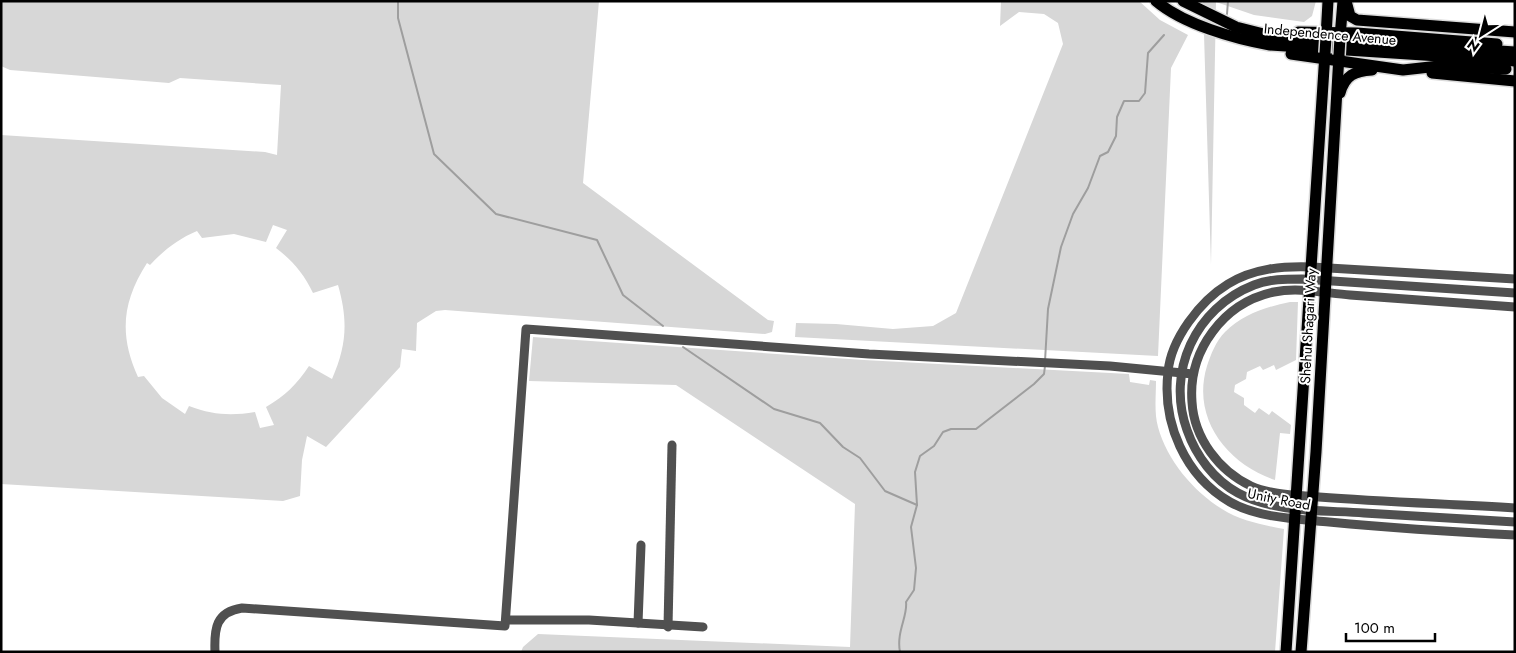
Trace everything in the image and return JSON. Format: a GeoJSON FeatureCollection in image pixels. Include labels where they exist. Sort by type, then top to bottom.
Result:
{"type":"FeatureCollection","features":[{"type":"Feature","properties":{"kind":"main road","name":"Independence Avenue"},"geometry":{"type":"LineString","coordinates":[[1156,1],[1207,33],[1233,44],[1264,51],[1325,56],[1403,70],[1513,57]]}},
{"type":"Feature","properties":{"kind":"main road","name":"Independence Avenue"},"geometry":{"type":"LineString","coordinates":[[1184,1],[1236,27],[1271,36],[1513,57]]}},
{"type":"Feature","properties":{"kind":"main road","name":"Independence Avenue"},"geometry":{"type":"LineString","coordinates":[[1184,1],[1234,20],[1263,28],[1340,35],[1513,57]]}},
{"type":"Feature","properties":{"kind":"main road","name":"Shehu Shagari Way"},"geometry":{"type":"LineString","coordinates":[[1286,652],[1298,494],[1328,1]]}},
{"type":"Feature","properties":{"kind":"main road","name":"Shehu Shagari Way"},"geometry":{"type":"LineString","coordinates":[[1301,652],[1340,35],[1344,1]]}},
{"type":"Feature","properties":{"kind":"main road"},"geometry":{"type":"LineString","coordinates":[[1344,1],[1350,16],[1357,20],[1513,32]]}},
{"type":"Feature","properties":{"kind":"main road","name":"Independence Avenue"},"geometry":{"type":"LineString","coordinates":[[1182,18],[1231,36],[1270,45],[1513,57]]}},
{"type":"Feature","properties":{"kind":"main road"},"geometry":{"type":"LineString","coordinates":[[1336,104],[1344,81],[1351,75],[1362,70],[1389,69]]}},
{"type":"Feature","properties":{"kind":"main road"},"geometry":{"type":"LineString","coordinates":[[1403,70],[1512,80]]}},
{"type":"Feature","properties":{"kind":"street","name":"Unity Road"},"geometry":{"type":"LineString","coordinates":[[1515,279],[1312,267],[1265,269],[1228,284],[1205,302],[1189,322],[1168,371],[1168,405],[1172,425],[1186,460],[1206,484],[1231,503],[1246,509],[1296,513],[1390,528],[1515,536]]}},
{"type":"Feature","properties":{"kind":"street","name":"Unity Road"},"geometry":{"type":"LineString","coordinates":[[1296,513],[1237,492],[1214,475],[1197,453],[1184,422],[1180,403],[1180,372],[1198,330],[1224,302],[1241,291],[1268,281],[1515,307]]}},
{"type":"Feature","properties":{"kind":"street","name":"Unity Road"},"geometry":{"type":"LineString","coordinates":[[1311,285],[1263,295],[1230,313],[1205,342],[1193,374],[1192,404],[1195,419],[1210,452],[1222,466],[1253,487],[1269,491],[1312,496],[1515,508]]}},
{"type":"Feature","properties":{"kind":"street","name":"Unity Road"},"geometry":{"type":"LineString","coordinates":[[1325,287],[1515,293]]}},
{"type":"Feature","properties":{"kind":"street"},"geometry":{"type":"LineString","coordinates":[[215,652],[215,640],[222,615],[229,610],[242,608],[505,626],[526,330],[750,344],[828,351],[1097,365],[1193,374]]}},
{"type":"Feature","properties":{"kind":"street"},"geometry":{"type":"LineString","coordinates":[[668,626],[672,445]]}},
{"type":"Feature","properties":{"kind":"street","name":"Unity Road"},"geometry":{"type":"LineString","coordinates":[[1311,515],[1515,522]]}},
{"type":"Feature","properties":{"kind":"street"},"geometry":{"type":"LineString","coordinates":[[638,623],[641,545]]}},
{"type":"Feature","properties":{"kind":"street"},"geometry":{"type":"LineString","coordinates":[[506,620],[589,620],[703,628]]}},
{"type":"Feature","properties":{"kind":"shaded area"},"geometry":{"type":"Polygon","coordinates":[[[1,1],[599,1],[583,183],[768,320],[774,321],[772,332],[765,334],[445,310],[436,311],[417,323],[416,351],[402,349],[400,367],[326,447],[307,436],[302,460],[300,496],[283,501],[1,484],[1,135],[265,152],[277,155],[281,85],[180,78],[169,83],[10,70],[1,66],[1,1]],[[273,225],[266,242],[234,234],[202,238],[197,231],[172,245],[150,265],[147,263],[139,277],[132,291],[126,319],[126,333],[132,362],[138,377],[144,376],[162,398],[185,414],[189,406],[222,414],[255,412],[260,428],[274,425],[266,407],[290,389],[309,366],[332,379],[341,355],[344,332],[343,310],[338,285],[313,293],[298,268],[276,248],[287,230],[273,225]]]}},
{"type":"Feature","properties":{"kind":"shaded area"},"geometry":{"type":"Polygon","coordinates":[[[1001,1],[1139,1],[1160,20],[1188,35],[1171,68],[1158,356],[795,337],[796,323],[893,329],[933,326],[956,313],[1063,44],[1058,23],[1044,14],[1019,12],[1000,26],[1001,1]]]}},
{"type":"Feature","properties":{"kind":"shaded area"},"geometry":{"type":"Polygon","coordinates":[[[1203,1],[1316,1],[1312,16],[1304,22],[1254,15],[1216,2],[1211,265],[1203,1]]]}},
{"type":"Feature","properties":{"kind":"shaded area"},"geometry":{"type":"Polygon","coordinates":[[[1290,302],[1298,302],[1296,360],[1276,370],[1274,365],[1263,370],[1260,366],[1247,372],[1246,379],[1235,385],[1234,392],[1244,398],[1244,405],[1255,413],[1259,408],[1269,415],[1272,411],[1291,425],[1290,434],[1280,433],[1275,480],[1258,473],[1228,451],[1209,421],[1204,403],[1203,385],[1212,352],[1225,332],[1239,320],[1255,312],[1290,302]]]}},
{"type":"Feature","properties":{"kind":"shaded area"},"geometry":{"type":"Polygon","coordinates":[[[533,337],[864,360],[1129,374],[1130,382],[1149,385],[1150,380],[1156,381],[1158,427],[1168,451],[1182,474],[1211,502],[1229,513],[1252,522],[1284,529],[1275,652],[521,652],[523,647],[538,634],[850,647],[855,504],[676,385],[529,381],[533,337]]]}},
{"type":"Feature","properties":{"kind":"waterway"},"geometry":{"type":"LineString","coordinates":[[398,1],[398,18],[434,154],[496,214],[597,240],[623,295],[663,326]]}},
{"type":"Feature","properties":{"kind":"waterway"},"geometry":{"type":"LineString","coordinates":[[1227,14],[1228,1]]}},
{"type":"Feature","properties":{"kind":"waterway"},"geometry":{"type":"LineString","coordinates":[[1045,361],[1048,309],[1061,247],[1073,214],[1088,188],[1100,156],[1108,152],[1116,136],[1117,117],[1124,101],[1139,101],[1145,93],[1148,53],[1164,35]]}},
{"type":"Feature","properties":{"kind":"waterway"},"geometry":{"type":"LineString","coordinates":[[683,347],[774,409],[820,423],[843,447],[860,458],[885,491],[917,505]]}},
{"type":"Feature","properties":{"kind":"waterway"},"geometry":{"type":"LineString","coordinates":[[900,652],[899,645],[906,602],[914,590],[916,568],[911,527],[917,505],[915,472],[920,456],[934,446],[943,432],[951,429],[976,429],[1034,384],[1044,374],[1045,366]]}}]}
